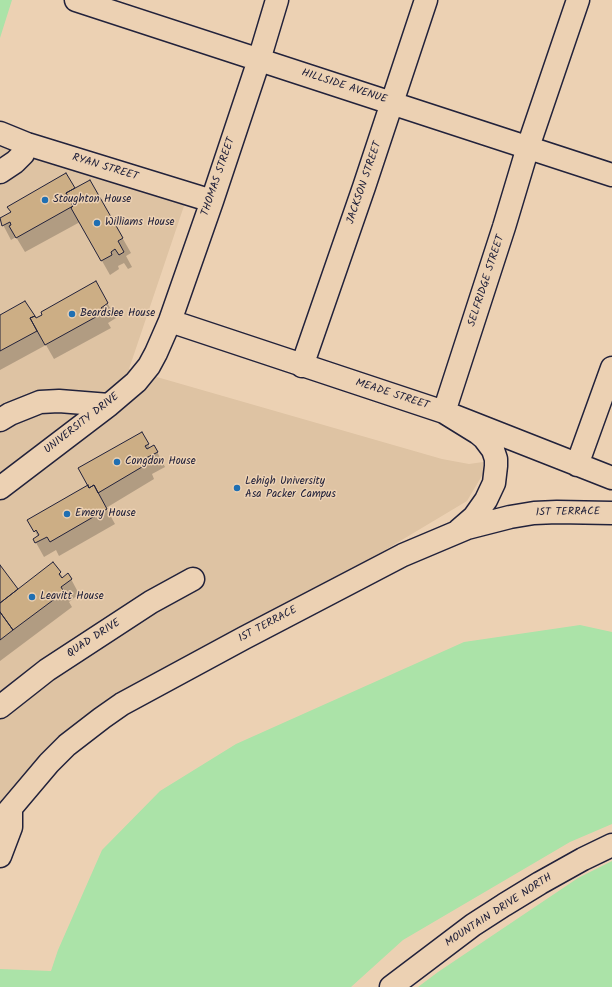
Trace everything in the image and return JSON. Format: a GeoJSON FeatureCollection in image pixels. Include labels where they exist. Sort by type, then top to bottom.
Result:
{"type":"FeatureCollection","features":[{"type":"Feature","properties":{"kind":"street","name":"HILLSIDE AVENUE"},"geometry":{"type":"LineString","coordinates":[[76,0],[612,175]]}},
{"type":"Feature","properties":{"kind":"street","name":"THOMAS STREET"},"geometry":{"type":"LineString","coordinates":[[156,353],[170,320],[212,201],[259,60],[277,0]]}},
{"type":"Feature","properties":{"kind":"street","name":"JACKSON STREET"},"geometry":{"type":"LineString","coordinates":[[302,366],[426,0]]}},
{"type":"Feature","properties":{"kind":"street","name":"SELFRIDGE STREET"},"geometry":{"type":"LineString","coordinates":[[444,412],[504,227],[528,147],[578,0]]}},
{"type":"Feature","properties":{"kind":"street","name":"RYAN STREET"},"geometry":{"type":"LineString","coordinates":[[0,133],[27,144],[212,201]]}},
{"type":"Feature","properties":{"kind":"street"},"geometry":{"type":"LineString","coordinates":[[0,172],[15,162],[23,154],[27,144]]}},
{"type":"Feature","properties":{"kind":"street","name":"MEADE STREET"},"geometry":{"type":"LineString","coordinates":[[170,320],[302,366],[444,412],[612,478]]}},
{"type":"Feature","properties":{"kind":"street","name":"UNIVERSITY DRIVE"},"geometry":{"type":"LineString","coordinates":[[0,488],[109,405],[136,382],[149,366],[156,353]]}},
{"type":"Feature","properties":{"kind":"street"},"geometry":{"type":"LineString","coordinates":[[577,465],[612,368]]}},
{"type":"Feature","properties":{"kind":"street"},"geometry":{"type":"LineString","coordinates":[[0,420],[10,414],[40,402],[58,401],[109,405]]}},
{"type":"Feature","properties":{"kind":"street"},"geometry":{"type":"LineString","coordinates":[[444,412],[484,438],[493,450],[496,459],[494,483],[486,500],[474,517],[458,531]]}},
{"type":"Feature","properties":{"kind":"street","name":"1ST TERRACE"},"geometry":{"type":"LineString","coordinates":[[0,856],[11,827],[6,815],[49,763],[67,745],[122,704],[403,555],[458,531],[504,518],[534,513],[612,513]]}},
{"type":"Feature","properties":{"kind":"street","name":"QUAD DRIVE"},"geometry":{"type":"LineString","coordinates":[[0,707],[53,666],[151,602],[193,579]]}},
{"type":"Feature","properties":{"kind":"street","name":"MOUNTAIN DRIVE NORTH"},"geometry":{"type":"LineString","coordinates":[[391,987],[474,925],[504,905],[546,879],[612,845]]}},
{"type":"Feature","properties":{"kind":"shaded area","name":"Lehigh University Asa Packer Campus"},"geometry":{"type":"Polygon","coordinates":[[[0,144],[186,200],[129,369],[442,459],[469,464],[483,462],[483,474],[467,501],[89,727],[0,833],[0,144]]]}},
{"type":"Feature","properties":{"kind":"green space"},"geometry":{"type":"Polygon","coordinates":[[[0,0],[12,0],[0,38],[0,0]]]}},
{"type":"Feature","properties":{"kind":"green space"},"geometry":{"type":"Polygon","coordinates":[[[580,625],[612,632],[612,824],[570,842],[403,940],[351,987],[0,987],[0,969],[51,971],[58,950],[102,850],[160,791],[236,744],[464,642],[580,625]]]}},
{"type":"Feature","properties":{"kind":"green space"},"geometry":{"type":"Polygon","coordinates":[[[612,861],[612,987],[418,987],[578,878],[612,861]]]}},
{"type":"Feature","properties":{"kind":"building","name":"Stoughton House"},"geometry":{"type":"Polygon","coordinates":[[[66,173],[75,188],[66,193],[73,206],[16,238],[9,226],[11,225],[10,222],[2,226],[0,218],[11,212],[7,207],[66,173]]]}},
{"type":"Feature","properties":{"kind":"building","name":"Williams House"},"geometry":{"type":"Polygon","coordinates":[[[90,180],[123,238],[118,241],[124,252],[119,255],[115,249],[111,252],[112,255],[101,261],[71,208],[73,206],[66,193],[90,180]]]}},
{"type":"Feature","properties":{"kind":"building","name":"Beardslee House"},"geometry":{"type":"Polygon","coordinates":[[[96,281],[108,303],[101,308],[103,313],[45,345],[30,318],[35,316],[36,318],[42,315],[41,312],[96,281]]]}},
{"type":"Feature","properties":{"kind":"building"},"geometry":{"type":"Polygon","coordinates":[[[25,301],[35,316],[30,318],[37,331],[0,351],[0,315],[25,301]]]}},
{"type":"Feature","properties":{"kind":"building","name":"Congdon House"},"geometry":{"type":"Polygon","coordinates":[[[142,432],[149,444],[145,446],[147,449],[154,445],[158,452],[144,459],[147,464],[98,493],[94,485],[89,488],[78,468],[142,432]]]}},
{"type":"Feature","properties":{"kind":"building","name":"Emery House"},"geometry":{"type":"Polygon","coordinates":[[[88,485],[89,488],[94,485],[107,509],[50,542],[47,537],[35,543],[33,539],[39,535],[36,530],[34,532],[27,520],[88,485]]]}},
{"type":"Feature","properties":{"kind":"building","name":"Leavitt House"},"geometry":{"type":"Polygon","coordinates":[[[53,562],[61,572],[59,574],[62,578],[68,573],[72,579],[61,587],[64,592],[13,630],[0,612],[0,603],[53,562]]]}},
{"type":"Feature","properties":{"kind":"building"},"geometry":{"type":"Polygon","coordinates":[[[0,565],[18,589],[0,603],[0,565]]]}},
{"type":"Feature","properties":{"kind":"building"},"geometry":{"type":"Polygon","coordinates":[[[0,612],[13,630],[0,640],[0,612]]]}},
{"type":"Feature","properties":{"kind":"place","name":"Stoughton House"},"geometry":{"type":"Point","coordinates":[45,200]}},
{"type":"Feature","properties":{"kind":"place","name":"Williams House"},"geometry":{"type":"Point","coordinates":[97,223]}},
{"type":"Feature","properties":{"kind":"place","name":"Beardslee House"},"geometry":{"type":"Point","coordinates":[72,314]}},
{"type":"Feature","properties":{"kind":"place","name":"Congdon House"},"geometry":{"type":"Point","coordinates":[117,462]}},
{"type":"Feature","properties":{"kind":"place","name":"Lehigh University Asa Packer Campus"},"geometry":{"type":"Point","coordinates":[237,488]}},
{"type":"Feature","properties":{"kind":"place","name":"Emery House"},"geometry":{"type":"Point","coordinates":[67,514]}},
{"type":"Feature","properties":{"kind":"place","name":"Leavitt House"},"geometry":{"type":"Point","coordinates":[32,597]}}]}
